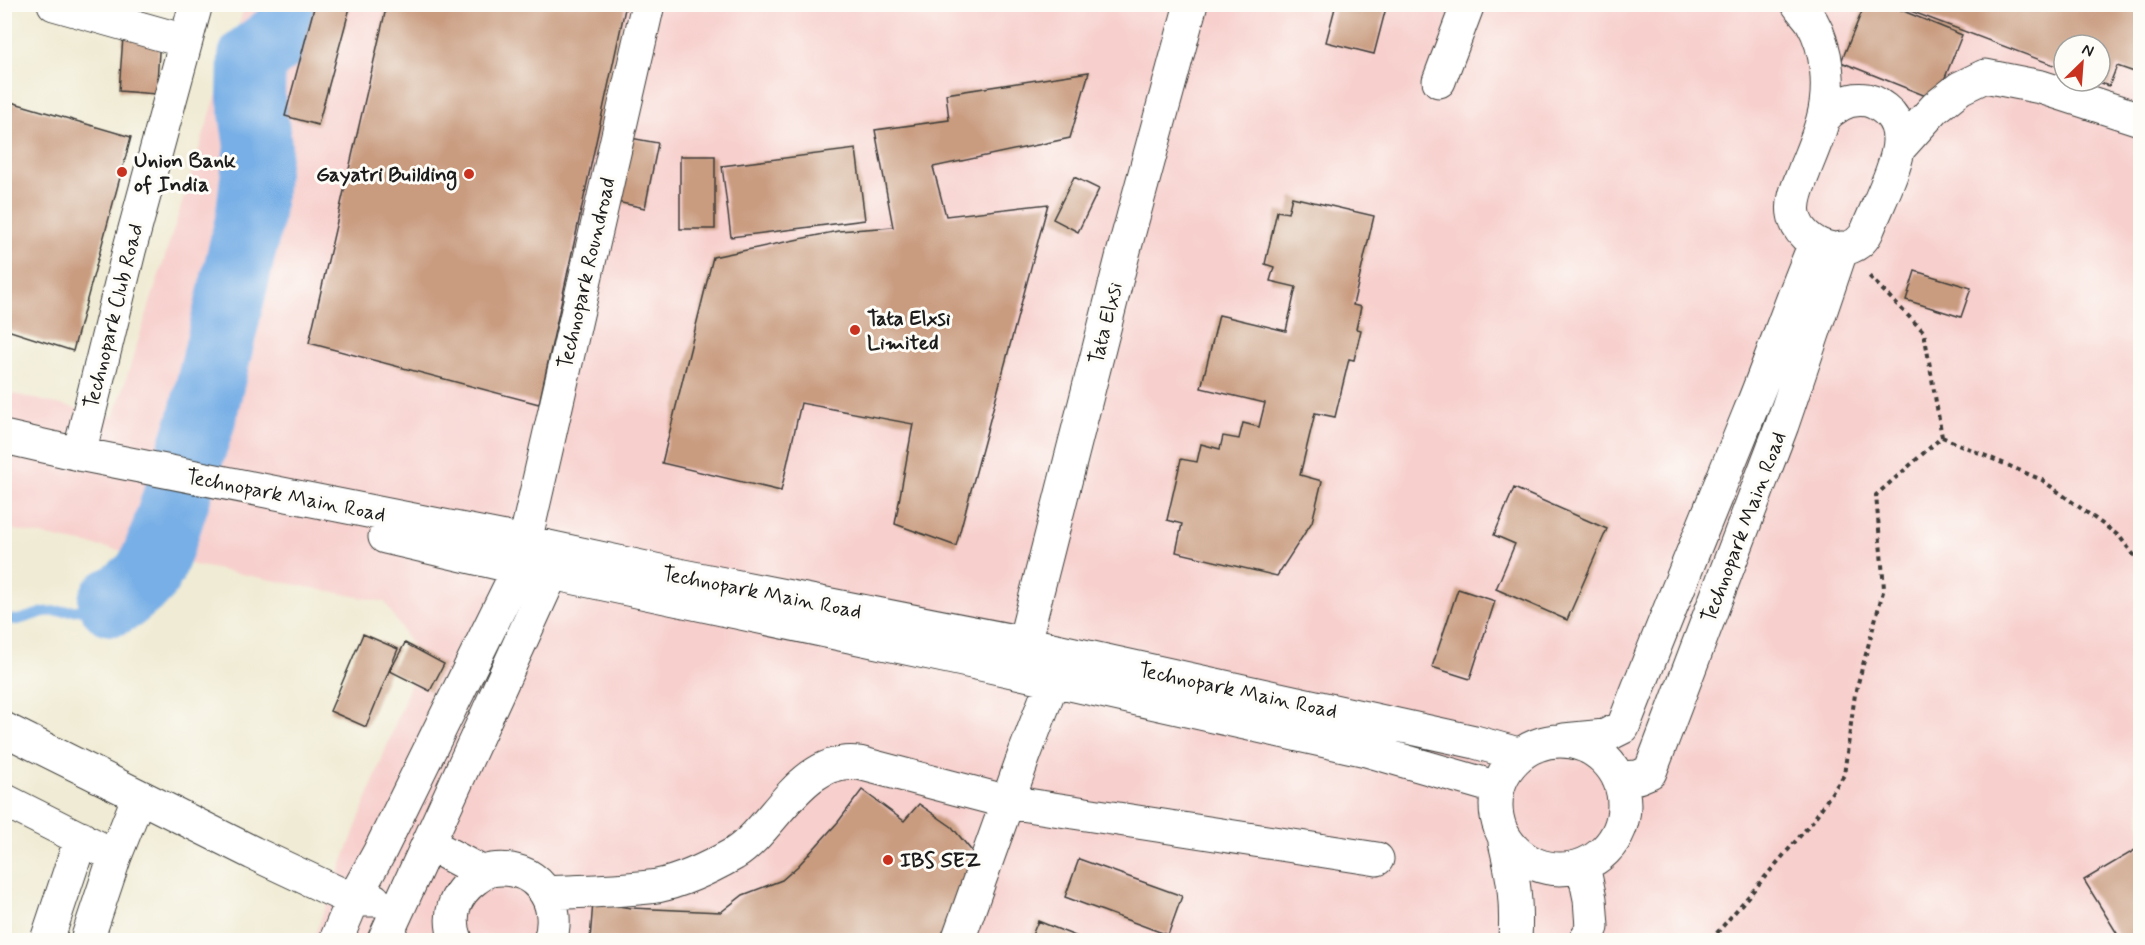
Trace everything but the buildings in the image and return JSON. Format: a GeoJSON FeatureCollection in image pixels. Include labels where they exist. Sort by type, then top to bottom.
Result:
{"type":"FeatureCollection","features":[{"type":"Feature","properties":{"kind":"street"},"geometry":{"type":"LineString","coordinates":[[54,4],[186,41]]}},
{"type":"Feature","properties":{"kind":"street","name":"Technopark Club Road"},"geometry":{"type":"LineString","coordinates":[[87,466],[134,230],[196,4]]}},
{"type":"Feature","properties":{"kind":"street","name":"Technopark Roundroad"},"geometry":{"type":"LineString","coordinates":[[336,940],[353,900],[379,853],[522,555],[648,4]]}},
{"type":"Feature","properties":{"kind":"street","name":"Tata Elxsi"},"geometry":{"type":"LineString","coordinates":[[1024,643],[1120,265],[1191,4]]}},
{"type":"Feature","properties":{"kind":"street"},"geometry":{"type":"LineString","coordinates":[[1439,81],[1468,4]]}},
{"type":"Feature","properties":{"kind":"street"},"geometry":{"type":"LineString","coordinates":[[1798,4],[1812,21],[1822,46],[1828,81],[1823,119],[1795,196],[1794,215],[1801,232],[1829,246],[1852,246],[1866,234],[1899,148],[1935,108],[1960,88],[1985,76],[2041,87],[2140,119]]}},
{"type":"Feature","properties":{"kind":"street"},"geometry":{"type":"LineString","coordinates":[[1823,119],[1830,111],[1847,101],[1868,100],[1878,104],[1893,118],[1898,127],[1899,148]]}},
{"type":"Feature","properties":{"kind":"street"},"geometry":{"type":"LineString","coordinates":[[1564,740],[1580,743],[1596,752],[1608,763],[1618,778],[1624,798],[1623,819],[1615,838],[1602,854],[1583,866],[1549,869],[1532,864],[1517,855],[1505,842],[1498,829],[1499,779],[1518,754],[1530,746],[1544,741],[1605,736],[1623,727],[1749,414],[1829,246]]}},
{"type":"Feature","properties":{"kind":"street","name":"Technopark Main Road"},"geometry":{"type":"LineString","coordinates":[[1618,778],[1638,777],[1650,772],[1782,425],[1829,246]]}},
{"type":"Feature","properties":{"kind":"street","name":"Technopark Main Road"},"geometry":{"type":"LineString","coordinates":[[4,437],[87,466],[147,467],[237,495],[522,555],[1024,643],[1475,742],[1518,754]]}},
{"type":"Feature","properties":{"kind":"street"},"geometry":{"type":"LineString","coordinates":[[4,460],[87,466],[237,495]]}},
{"type":"Feature","properties":{"kind":"street"},"geometry":{"type":"LineString","coordinates":[[384,940],[555,561],[1053,680],[1366,750],[1498,788]]}},
{"type":"Feature","properties":{"kind":"street"},"geometry":{"type":"LineString","coordinates":[[958,940],[1053,680]]}},
{"type":"Feature","properties":{"kind":"street"},"geometry":{"type":"LineString","coordinates":[[4,729],[353,900],[402,901]]}},
{"type":"Feature","properties":{"kind":"street"},"geometry":{"type":"LineString","coordinates":[[547,893],[658,886],[691,876],[735,853],[797,788],[813,776],[838,763],[860,763],[1008,802],[1377,859]]}},
{"type":"Feature","properties":{"kind":"street"},"geometry":{"type":"LineString","coordinates":[[87,940],[115,856],[139,796]]}},
{"type":"Feature","properties":{"kind":"street"},"geometry":{"type":"LineString","coordinates":[[4,800],[115,856]]}},
{"type":"Feature","properties":{"kind":"street"},"geometry":{"type":"LineString","coordinates":[[47,940],[81,838]]}},
{"type":"Feature","properties":{"kind":"street"},"geometry":{"type":"LineString","coordinates":[[1505,842],[1514,879],[1517,909],[1515,940]]}},
{"type":"Feature","properties":{"kind":"street"},"geometry":{"type":"LineString","coordinates":[[429,844],[483,873]]}},
{"type":"Feature","properties":{"kind":"street"},"geometry":{"type":"LineString","coordinates":[[1583,866],[1590,899],[1592,927],[1586,940]]}},
{"type":"Feature","properties":{"kind":"street"},"geometry":{"type":"LineString","coordinates":[[456,940],[452,918],[455,902],[463,888],[483,873],[492,870],[508,870],[524,874],[538,883],[547,893],[554,912],[554,929],[550,940]]}},
{"type":"Feature","properties":{"kind":"path"},"geometry":{"type":"LineString","coordinates":[[1829,246],[1924,332],[1942,437]]}},
{"type":"Feature","properties":{"kind":"path"},"geometry":{"type":"LineString","coordinates":[[1942,437],[2042,480],[2119,536],[2140,563]]}},
{"type":"Feature","properties":{"kind":"path"},"geometry":{"type":"LineString","coordinates":[[1711,940],[1812,822],[1844,775],[1855,694],[1884,588],[1876,495],[1942,437]]}},
{"type":"Feature","properties":{"kind":"shaded area"},"geometry":{"type":"Polygon","coordinates":[[[245,5],[2140,5],[2140,940],[313,940],[420,659],[385,602],[5,528],[5,392],[114,417],[245,5]]]}},
{"type":"Feature","properties":{"kind":"waterway"},"geometry":{"type":"LineString","coordinates":[[112,602],[122,597],[145,578],[153,564],[201,422],[249,221],[258,146],[251,98],[252,58],[294,26],[300,4]]}},
{"type":"Feature","properties":{"kind":"waterway"},"geometry":{"type":"LineString","coordinates":[[4,619],[18,620],[44,612],[78,610],[112,602]]}},
{"type":"Feature","properties":{"kind":"place","name":"Union Bank of India"},"geometry":{"type":"Point","coordinates":[122,172]}},
{"type":"Feature","properties":{"kind":"place","name":"Gayatri Building"},"geometry":{"type":"Point","coordinates":[469,174]}},
{"type":"Feature","properties":{"kind":"place","name":"Tata Elxsi Limited"},"geometry":{"type":"Point","coordinates":[855,330]}},
{"type":"Feature","properties":{"kind":"place","name":"IBS SEZ"},"geometry":{"type":"Point","coordinates":[888,860]}}]}
